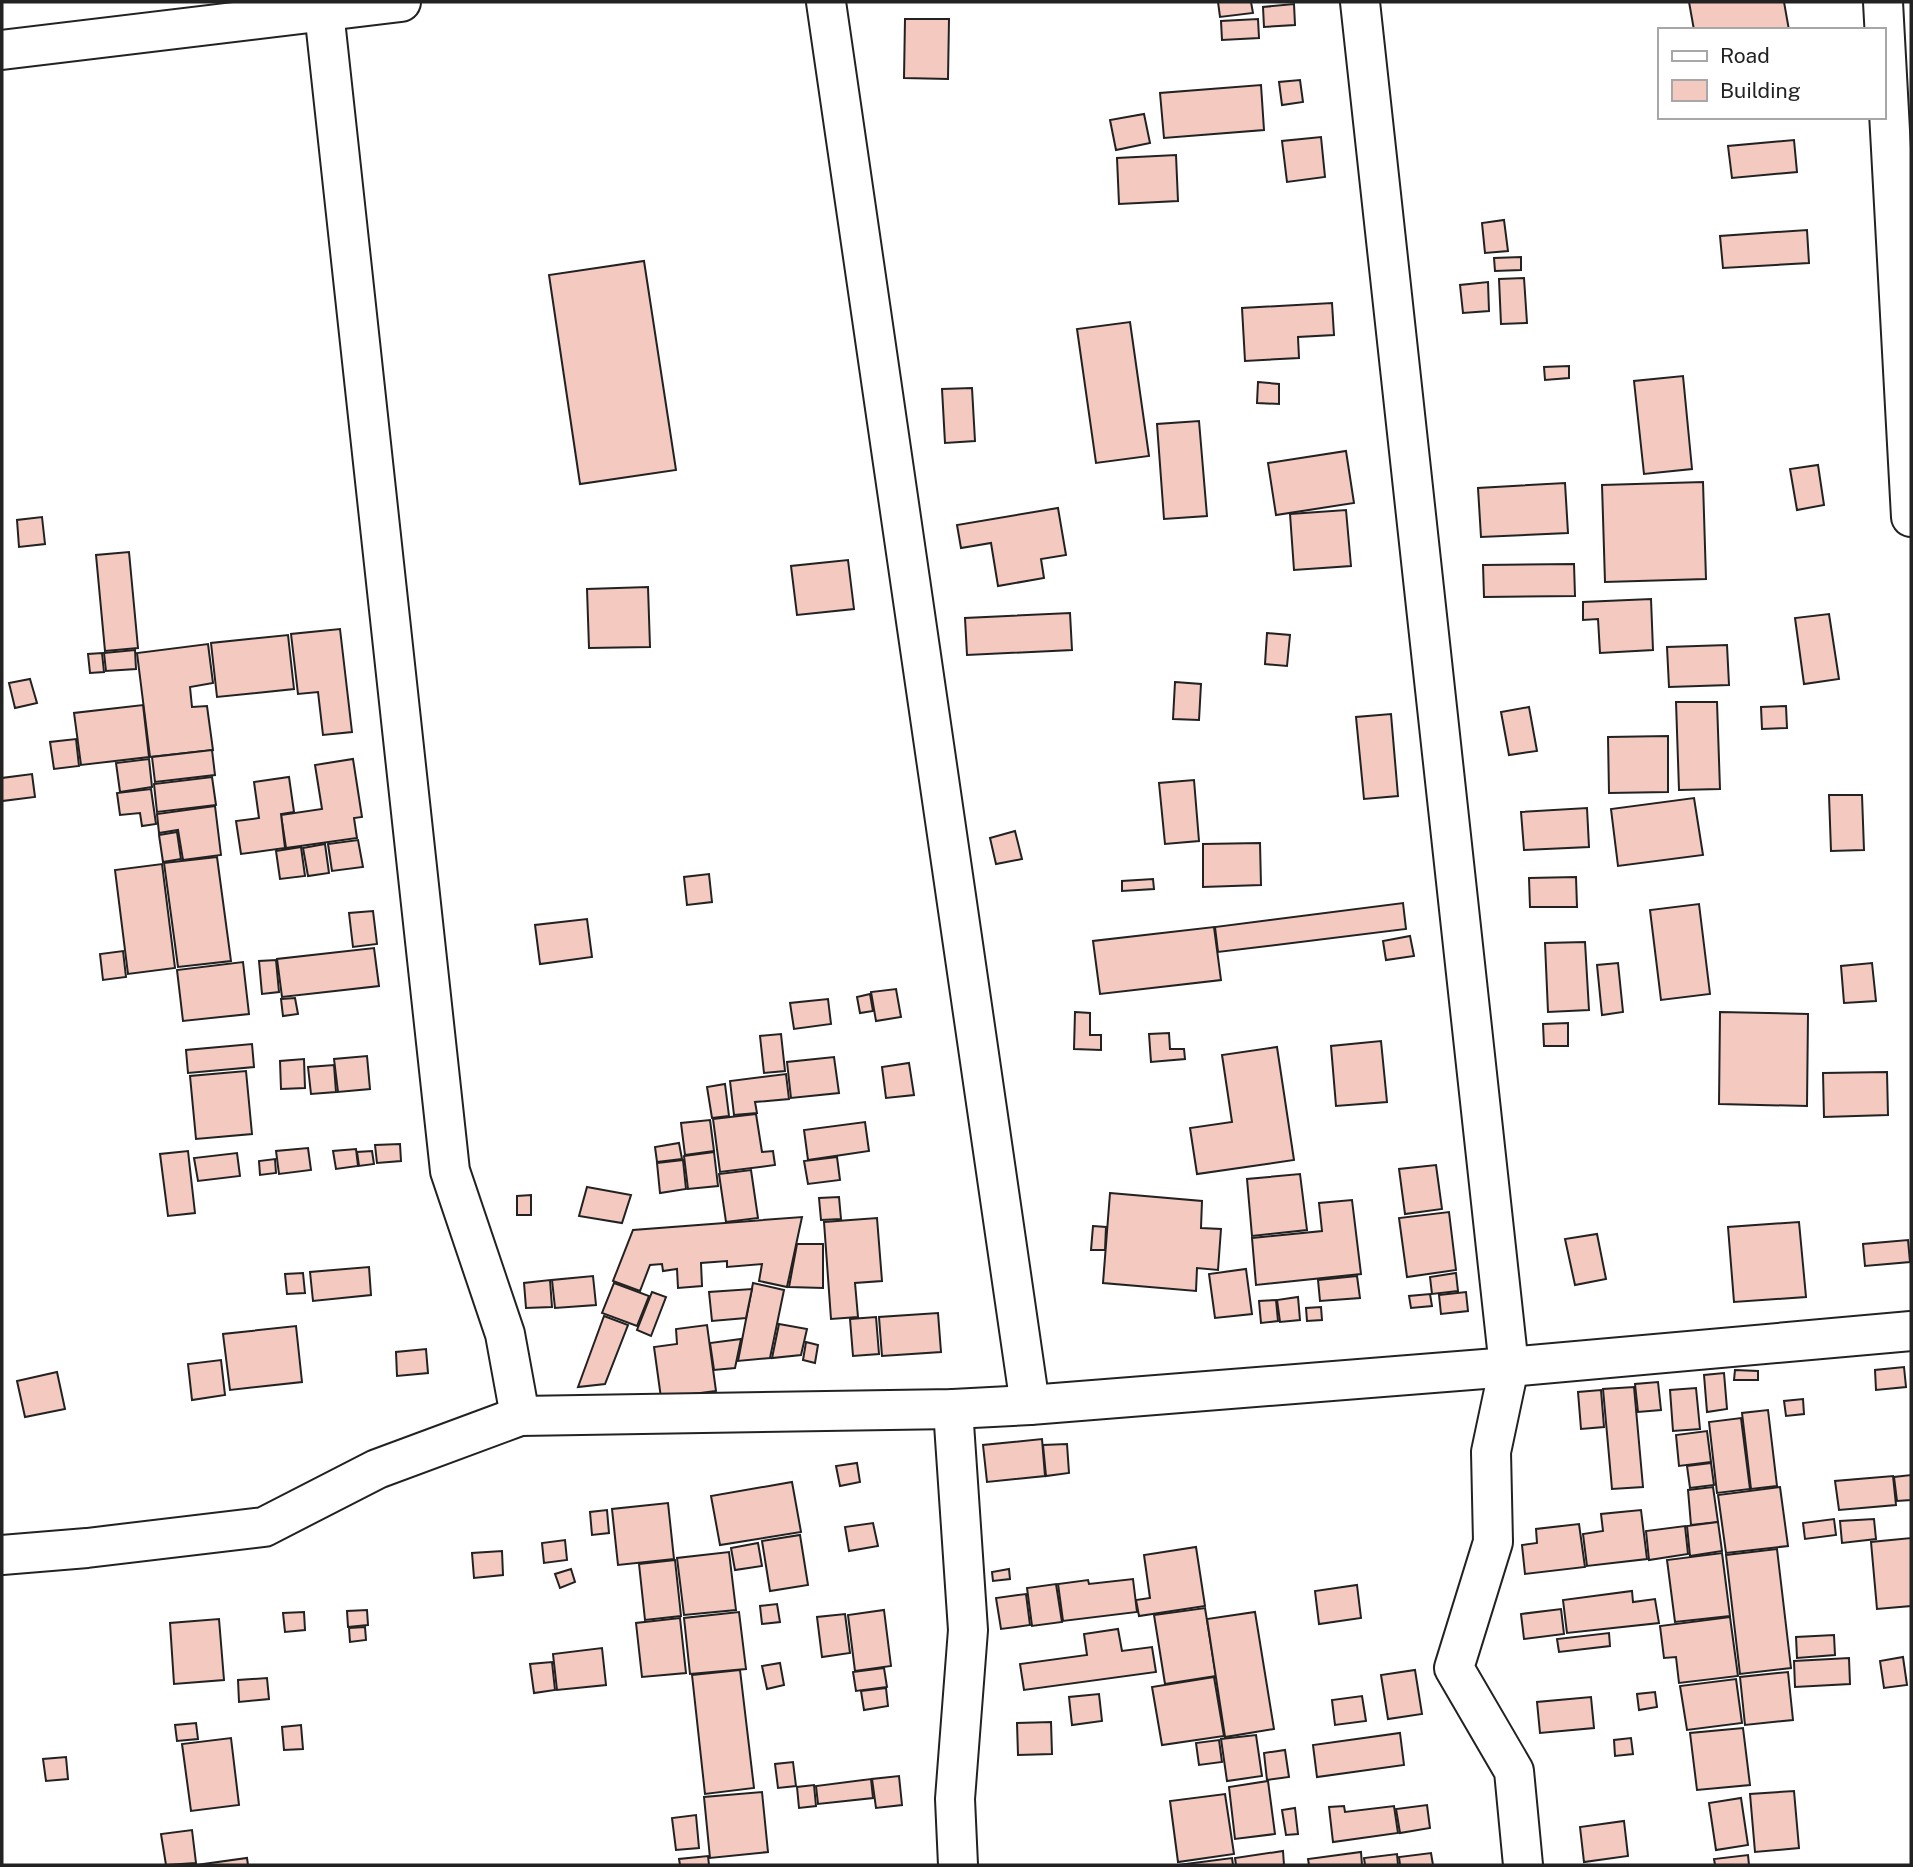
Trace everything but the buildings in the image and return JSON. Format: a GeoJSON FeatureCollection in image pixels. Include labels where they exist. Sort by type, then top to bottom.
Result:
{"type":"FeatureCollection","features":[{"type":"Feature","properties":{"kind":"street"},"geometry":{"type":"LineString","coordinates":[[2,50],[324,6],[401,2]]}},
{"type":"Feature","properties":{"kind":"street"},"geometry":{"type":"LineString","coordinates":[[826,2],[1030,1405]]}},
{"type":"Feature","properties":{"kind":"street"},"geometry":{"type":"LineString","coordinates":[[1360,2],[1509,1367],[1491,1452],[1493,1542],[1454,1668],[1514,1771],[1523,1865]]}},
{"type":"Feature","properties":{"kind":"street"},"geometry":{"type":"LineString","coordinates":[[1883,2],[1884,28]]}},
{"type":"Feature","properties":{"kind":"street"},"geometry":{"type":"LineString","coordinates":[[324,6],[450,1171],[505,1334],[520,1416]]}},
{"type":"Feature","properties":{"kind":"street"},"geometry":{"type":"LineString","coordinates":[[1885,39],[1911,517]]}},
{"type":"Feature","properties":{"kind":"street"},"geometry":{"type":"LineString","coordinates":[[2,1555],[264,1527],[377,1469],[520,1416],[953,1409],[1030,1405],[1509,1367],[1911,1331]]}},
{"type":"Feature","properties":{"kind":"street"},"geometry":{"type":"LineString","coordinates":[[953,1409],[968,1630],[955,1799],[958,1865]]}}]}
